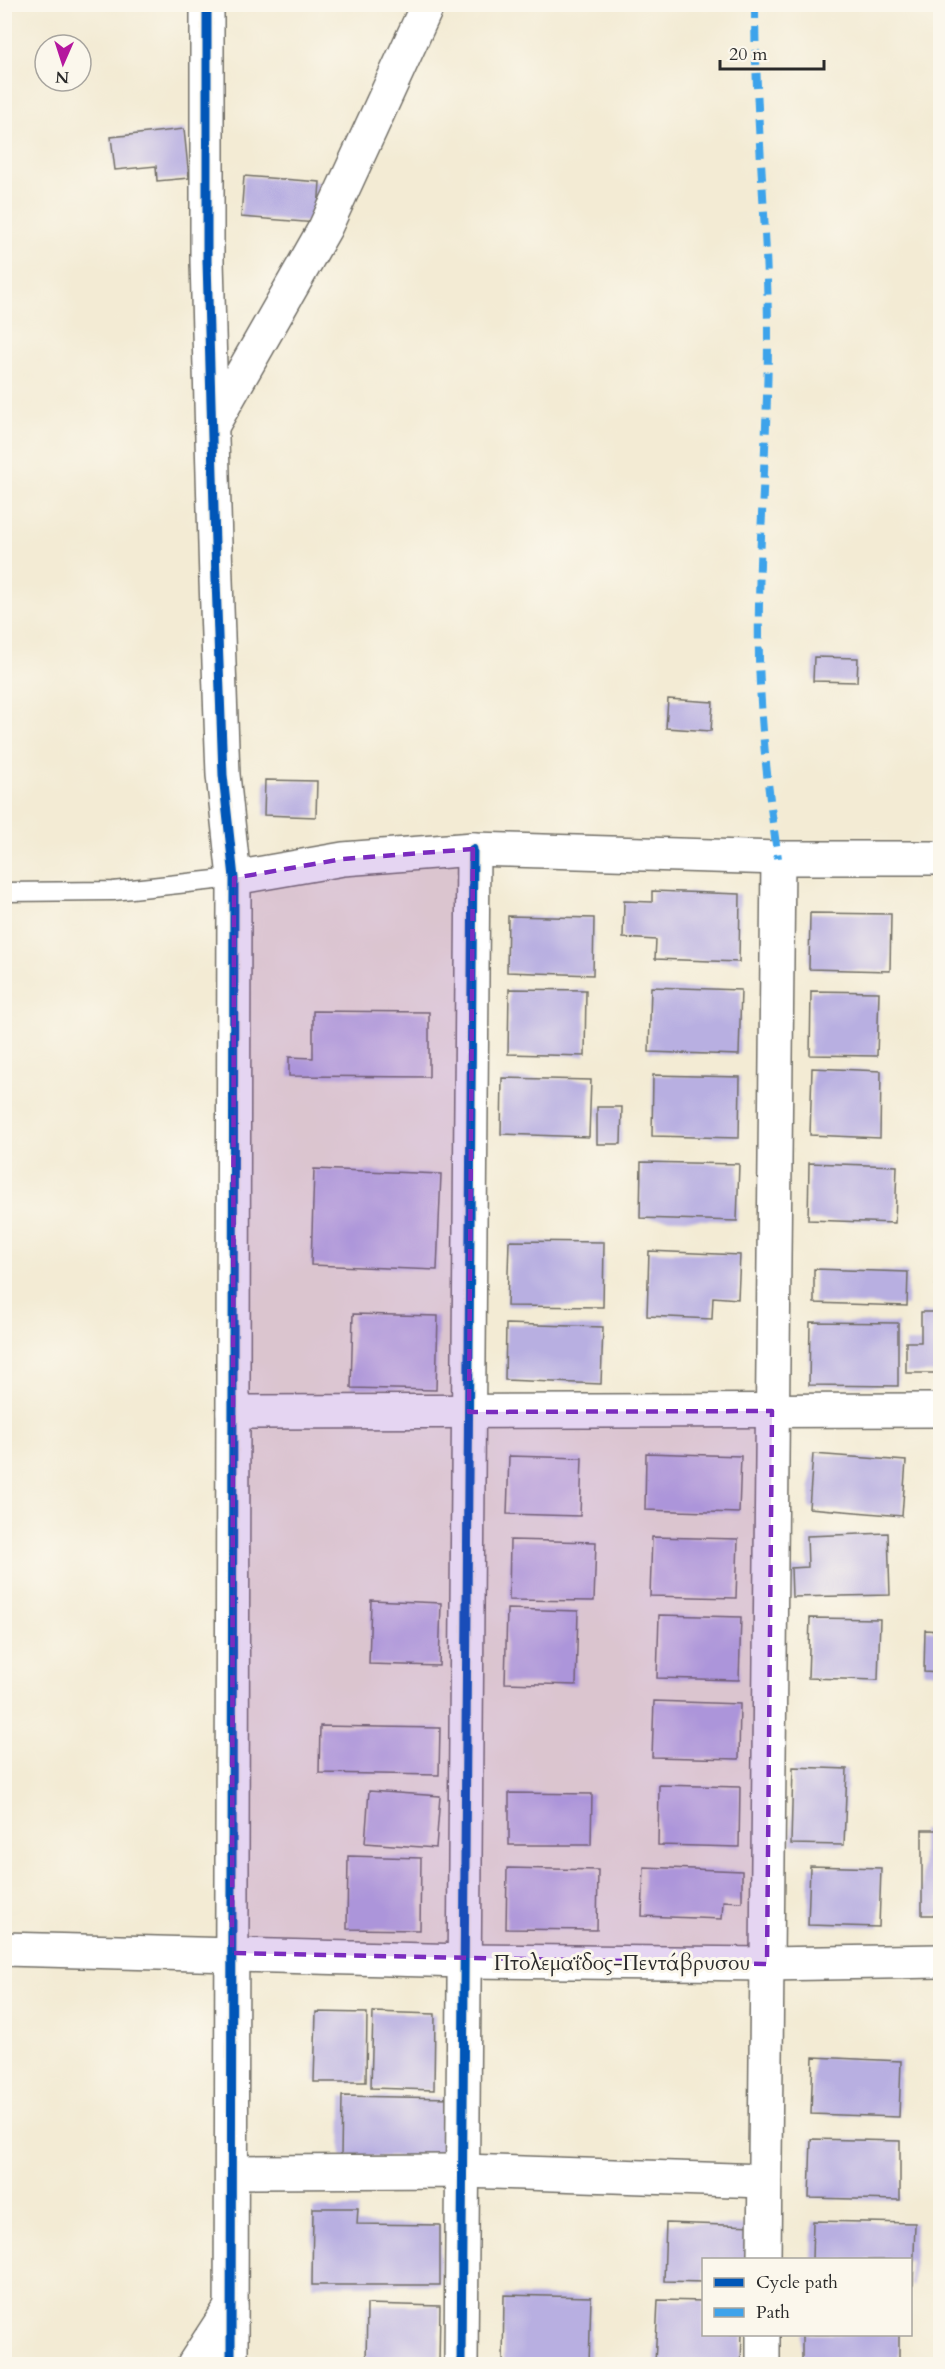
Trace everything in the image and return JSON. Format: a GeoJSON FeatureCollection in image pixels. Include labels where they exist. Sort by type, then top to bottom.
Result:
{"type":"FeatureCollection","features":[{"type":"Feature","properties":{"kind":"street"},"geometry":{"type":"LineString","coordinates":[[207,4],[207,261],[212,428],[223,775],[234,878],[231,2364]]}},
{"type":"Feature","properties":{"kind":"street"},"geometry":{"type":"LineString","coordinates":[[212,428],[325,228],[428,4]]}},
{"type":"Feature","properties":{"kind":"street"},"geometry":{"type":"LineString","coordinates":[[234,878],[343,859],[473,849],[778,858],[940,858]]}},
{"type":"Feature","properties":{"kind":"street"},"geometry":{"type":"LineString","coordinates":[[461,2364],[473,849]]}},
{"type":"Feature","properties":{"kind":"street"},"geometry":{"type":"LineString","coordinates":[[764,2258],[778,858]]}},
{"type":"Feature","properties":{"kind":"street"},"geometry":{"type":"LineString","coordinates":[[233,1412],[940,1410]]}},
{"type":"Feature","properties":{"kind":"street","name":"Πτολεμαΐδος-Πεντάβρυσου"},"geometry":{"type":"LineString","coordinates":[[4,1949],[232,1953],[465,1962],[766,1964],[940,1960]]}},
{"type":"Feature","properties":{"kind":"street"},"geometry":{"type":"LineString","coordinates":[[232,2172],[463,2171],[764,2181]]}},
{"type":"Feature","properties":{"kind":"street"},"geometry":{"type":"LineString","coordinates":[[194,2364],[231,2307]]}},
{"type":"Feature","properties":{"kind":"street"},"geometry":{"type":"LineString","coordinates":[[763,2336],[763,2364]]}},
{"type":"Feature","properties":{"kind":"lane"},"geometry":{"type":"LineString","coordinates":[[4,892],[113,891],[234,878]]}},
{"type":"Feature","properties":{"kind":"highlighted area"},"geometry":{"type":"Polygon","coordinates":[[[473,849],[469,1412],[772,1411],[767,1964],[232,1953],[234,878],[343,859],[473,849]]]}},
{"type":"Feature","properties":{"kind":"building"},"geometry":{"type":"Polygon","coordinates":[[[184,129],[189,178],[157,181],[156,166],[115,170],[111,137],[184,129]]]}},
{"type":"Feature","properties":{"kind":"building"},"geometry":{"type":"Polygon","coordinates":[[[244,176],[320,182],[317,223],[241,217],[244,176]]]}},
{"type":"Feature","properties":{"kind":"building"},"geometry":{"type":"Polygon","coordinates":[[[814,657],[858,658],[857,682],[813,681],[814,657]]]}},
{"type":"Feature","properties":{"kind":"building"},"geometry":{"type":"Polygon","coordinates":[[[668,699],[713,702],[711,731],[666,728],[668,699]]]}},
{"type":"Feature","properties":{"kind":"building"},"geometry":{"type":"Polygon","coordinates":[[[265,780],[317,781],[316,817],[264,815],[265,780]]]}},
{"type":"Feature","properties":{"kind":"building"},"geometry":{"type":"Polygon","coordinates":[[[652,891],[740,894],[739,962],[655,959],[656,940],[623,938],[624,901],[652,902],[652,891]]]}},
{"type":"Feature","properties":{"kind":"building"},"geometry":{"type":"Polygon","coordinates":[[[810,913],[891,914],[890,971],[809,969],[810,913]]]}},
{"type":"Feature","properties":{"kind":"building"},"geometry":{"type":"Polygon","coordinates":[[[508,916],[594,918],[593,975],[507,972],[508,916]]]}},
{"type":"Feature","properties":{"kind":"building"},"geometry":{"type":"Polygon","coordinates":[[[651,987],[741,990],[739,1055],[649,1052],[651,987]]]}},
{"type":"Feature","properties":{"kind":"building"},"geometry":{"type":"Polygon","coordinates":[[[509,989],[586,990],[585,1056],[508,1054],[509,989]]]}},
{"type":"Feature","properties":{"kind":"building"},"geometry":{"type":"Polygon","coordinates":[[[811,991],[879,992],[877,1056],[810,1055],[811,991]]]}},
{"type":"Feature","properties":{"kind":"building"},"geometry":{"type":"Polygon","coordinates":[[[313,1011],[429,1012],[429,1077],[289,1076],[289,1057],[313,1058],[313,1011]]]}},
{"type":"Feature","properties":{"kind":"building"},"geometry":{"type":"Polygon","coordinates":[[[812,1068],[881,1071],[880,1138],[810,1135],[812,1068]]]}},
{"type":"Feature","properties":{"kind":"building"},"geometry":{"type":"Polygon","coordinates":[[[653,1075],[740,1077],[739,1138],[652,1136],[653,1075]]]}},
{"type":"Feature","properties":{"kind":"building"},"geometry":{"type":"Polygon","coordinates":[[[502,1078],[591,1080],[589,1137],[501,1134],[502,1078]]]}},
{"type":"Feature","properties":{"kind":"building"},"geometry":{"type":"Polygon","coordinates":[[[597,1107],[622,1107],[621,1144],[597,1144],[597,1107]]]}},
{"type":"Feature","properties":{"kind":"building"},"geometry":{"type":"Polygon","coordinates":[[[641,1162],[739,1164],[737,1221],[640,1218],[641,1162]]]}},
{"type":"Feature","properties":{"kind":"building"},"geometry":{"type":"Polygon","coordinates":[[[809,1163],[897,1166],[895,1223],[808,1220],[809,1163]]]}},
{"type":"Feature","properties":{"kind":"building"},"geometry":{"type":"Polygon","coordinates":[[[314,1169],[441,1174],[437,1270],[311,1265],[314,1169]]]}},
{"type":"Feature","properties":{"kind":"building"},"geometry":{"type":"Polygon","coordinates":[[[509,1241],[604,1242],[603,1307],[507,1306],[509,1241]]]}},
{"type":"Feature","properties":{"kind":"building"},"geometry":{"type":"Polygon","coordinates":[[[937,1249],[940,1249],[940,1303],[935,1303],[937,1249]]]}},
{"type":"Feature","properties":{"kind":"building"},"geometry":{"type":"Polygon","coordinates":[[[649,1251],[740,1255],[738,1299],[713,1297],[712,1319],[647,1316],[649,1251]]]}},
{"type":"Feature","properties":{"kind":"building"},"geometry":{"type":"Polygon","coordinates":[[[814,1269],[908,1272],[907,1306],[814,1303],[814,1269]]]}},
{"type":"Feature","properties":{"kind":"building"},"geometry":{"type":"Polygon","coordinates":[[[921,1312],[940,1312],[940,1373],[906,1373],[906,1342],[921,1342],[921,1312]]]}},
{"type":"Feature","properties":{"kind":"building"},"geometry":{"type":"Polygon","coordinates":[[[353,1314],[438,1316],[436,1390],[351,1388],[353,1314]]]}},
{"type":"Feature","properties":{"kind":"building"},"geometry":{"type":"Polygon","coordinates":[[[810,1322],[898,1323],[898,1386],[809,1385],[810,1322]]]}},
{"type":"Feature","properties":{"kind":"building"},"geometry":{"type":"Polygon","coordinates":[[[506,1324],[603,1327],[601,1384],[505,1380],[506,1324]]]}},
{"type":"Feature","properties":{"kind":"building"},"geometry":{"type":"Polygon","coordinates":[[[646,1453],[741,1456],[739,1513],[645,1510],[646,1453]]]}},
{"type":"Feature","properties":{"kind":"building"},"geometry":{"type":"Polygon","coordinates":[[[813,1454],[906,1461],[902,1516],[809,1508],[813,1454]]]}},
{"type":"Feature","properties":{"kind":"building"},"geometry":{"type":"Polygon","coordinates":[[[509,1456],[582,1458],[580,1516],[507,1514],[509,1456]]]}},
{"type":"Feature","properties":{"kind":"building"},"geometry":{"type":"Polygon","coordinates":[[[888,1533],[890,1595],[792,1597],[791,1568],[808,1567],[807,1536],[888,1533]]]}},
{"type":"Feature","properties":{"kind":"building"},"geometry":{"type":"Polygon","coordinates":[[[652,1537],[738,1539],[736,1598],[650,1596],[652,1537]]]}},
{"type":"Feature","properties":{"kind":"building"},"geometry":{"type":"Polygon","coordinates":[[[510,1540],[596,1542],[594,1601],[509,1600],[510,1540]]]}},
{"type":"Feature","properties":{"kind":"building"},"geometry":{"type":"Polygon","coordinates":[[[371,1600],[441,1603],[439,1666],[369,1664],[371,1600]]]}},
{"type":"Feature","properties":{"kind":"building"},"geometry":{"type":"Polygon","coordinates":[[[507,1609],[578,1611],[576,1685],[505,1683],[507,1609]]]}},
{"type":"Feature","properties":{"kind":"building"},"geometry":{"type":"Polygon","coordinates":[[[659,1615],[741,1617],[739,1680],[657,1678],[659,1615]]]}},
{"type":"Feature","properties":{"kind":"building"},"geometry":{"type":"Polygon","coordinates":[[[810,1618],[880,1619],[878,1680],[808,1678],[810,1618]]]}},
{"type":"Feature","properties":{"kind":"building"},"geometry":{"type":"Polygon","coordinates":[[[925,1630],[940,1631],[940,1673],[924,1672],[925,1630]]]}},
{"type":"Feature","properties":{"kind":"building"},"geometry":{"type":"Polygon","coordinates":[[[654,1701],[740,1704],[739,1759],[652,1757],[654,1701]]]}},
{"type":"Feature","properties":{"kind":"building"},"geometry":{"type":"Polygon","coordinates":[[[320,1726],[440,1728],[439,1775],[319,1773],[320,1726]]]}},
{"type":"Feature","properties":{"kind":"building"},"geometry":{"type":"Polygon","coordinates":[[[793,1767],[847,1769],[844,1845],[791,1844],[793,1767]]]}},
{"type":"Feature","properties":{"kind":"building"},"geometry":{"type":"Polygon","coordinates":[[[659,1785],[740,1787],[739,1847],[658,1845],[659,1785]]]}},
{"type":"Feature","properties":{"kind":"building"},"geometry":{"type":"Polygon","coordinates":[[[369,1791],[440,1796],[436,1848],[365,1843],[369,1791]]]}},
{"type":"Feature","properties":{"kind":"building"},"geometry":{"type":"Polygon","coordinates":[[[509,1793],[592,1794],[591,1845],[509,1845],[509,1793]]]}},
{"type":"Feature","properties":{"kind":"building"},"geometry":{"type":"Polygon","coordinates":[[[922,1830],[940,1830],[940,1915],[922,1915],[922,1830]]]}},
{"type":"Feature","properties":{"kind":"building"},"geometry":{"type":"Polygon","coordinates":[[[348,1856],[421,1858],[420,1930],[347,1929],[348,1856]]]}},
{"type":"Feature","properties":{"kind":"building"},"geometry":{"type":"Polygon","coordinates":[[[810,1866],[881,1868],[879,1927],[808,1925],[810,1866]]]}},
{"type":"Feature","properties":{"kind":"building"},"geometry":{"type":"Polygon","coordinates":[[[644,1867],[742,1871],[742,1902],[723,1901],[722,1919],[642,1916],[644,1867]]]}},
{"type":"Feature","properties":{"kind":"building"},"geometry":{"type":"Polygon","coordinates":[[[507,1868],[598,1870],[597,1930],[506,1929],[507,1868]]]}},
{"type":"Feature","properties":{"kind":"building"},"geometry":{"type":"Polygon","coordinates":[[[316,2012],[367,2013],[366,2082],[314,2082],[316,2012]]]}},
{"type":"Feature","properties":{"kind":"building"},"geometry":{"type":"Polygon","coordinates":[[[373,2012],[435,2014],[434,2090],[371,2088],[373,2012]]]}},
{"type":"Feature","properties":{"kind":"building"},"geometry":{"type":"Polygon","coordinates":[[[813,2057],[901,2061],[899,2117],[811,2114],[813,2057]]]}},
{"type":"Feature","properties":{"kind":"building"},"geometry":{"type":"Polygon","coordinates":[[[342,2096],[453,2098],[452,2158],[341,2156],[342,2096]]]}},
{"type":"Feature","properties":{"kind":"building"},"geometry":{"type":"Polygon","coordinates":[[[811,2139],[900,2141],[900,2200],[809,2198],[811,2139]]]}},
{"type":"Feature","properties":{"kind":"building"},"geometry":{"type":"Polygon","coordinates":[[[313,2208],[358,2208],[357,2224],[440,2225],[440,2285],[312,2285],[313,2208]]]}},
{"type":"Feature","properties":{"kind":"building"},"geometry":{"type":"Polygon","coordinates":[[[813,2221],[915,2223],[913,2285],[912,2258],[812,2258],[813,2221]]]}},
{"type":"Feature","properties":{"kind":"building"},"geometry":{"type":"Polygon","coordinates":[[[666,2223],[755,2226],[754,2258],[702,2258],[702,2282],[664,2281],[666,2223]]]}},
{"type":"Feature","properties":{"kind":"building"},"geometry":{"type":"Polygon","coordinates":[[[504,2295],[591,2297],[589,2364],[503,2364],[504,2295]]]}},
{"type":"Feature","properties":{"kind":"building"},"geometry":{"type":"Polygon","coordinates":[[[658,2300],[702,2301],[702,2336],[742,2336],[741,2364],[655,2364],[658,2300]]]}},
{"type":"Feature","properties":{"kind":"building"},"geometry":{"type":"Polygon","coordinates":[[[367,2304],[440,2306],[439,2364],[366,2364],[367,2304]]]}},
{"type":"Feature","properties":{"kind":"building"},"geometry":{"type":"Polygon","coordinates":[[[802,2336],[899,2336],[899,2364],[802,2364],[802,2336]]]}},
{"type":"Feature","properties":{"kind":"marked path"},"geometry":{"type":"LineString","coordinates":[[755,4],[768,336],[759,659],[761,709],[778,858]]}},
{"type":"Feature","properties":{"kind":"cycle path"},"geometry":{"type":"LineString","coordinates":[[207,4],[207,261],[216,580],[223,775],[234,878],[231,2364]]}},
{"type":"Feature","properties":{"kind":"cycle path"},"geometry":{"type":"LineString","coordinates":[[461,2364],[473,849]]}}]}
